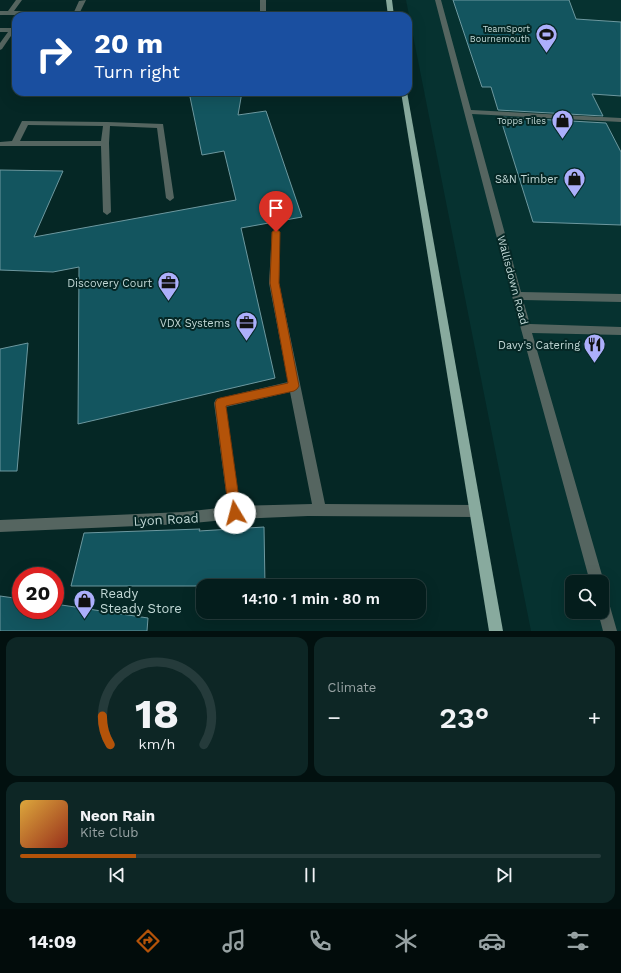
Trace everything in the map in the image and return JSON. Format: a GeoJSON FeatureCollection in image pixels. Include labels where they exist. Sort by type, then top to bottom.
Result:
{"type":"FeatureCollection","features":[{"type":"Feature","properties":{"kind":"main road"},"geometry":{"type":"LineString","coordinates":[[389,0],[390,12]]}},
{"type":"Feature","properties":{"kind":"main road"},"geometry":{"type":"LineString","coordinates":[[405,96],[496,631]]}},
{"type":"Feature","properties":{"kind":"street"},"geometry":{"type":"LineString","coordinates":[[0,13],[10,13],[20,0]]}},
{"type":"Feature","properties":{"kind":"street"},"geometry":{"type":"LineString","coordinates":[[77,12],[83,0]]}},
{"type":"Feature","properties":{"kind":"street"},"geometry":{"type":"LineString","coordinates":[[263,0],[263,12]]}},
{"type":"Feature","properties":{"kind":"street","name":"Wallisdown Road"},"geometry":{"type":"LineString","coordinates":[[438,0],[517,296],[595,575]]}},
{"type":"Feature","properties":{"kind":"street"},"geometry":{"type":"LineString","coordinates":[[0,30],[12,30],[0,48]]}},
{"type":"Feature","properties":{"kind":"street"},"geometry":{"type":"LineString","coordinates":[[468,112],[621,120]]}},
{"type":"Feature","properties":{"kind":"street"},"geometry":{"type":"LineString","coordinates":[[15,144],[25,123],[160,126],[170,198]]}},
{"type":"Feature","properties":{"kind":"street"},"geometry":{"type":"LineString","coordinates":[[107,124],[105,143],[107,212]]}},
{"type":"Feature","properties":{"kind":"street"},"geometry":{"type":"LineString","coordinates":[[0,144],[105,143]]}},
{"type":"Feature","properties":{"kind":"street"},"geometry":{"type":"LineString","coordinates":[[276,232],[274,283],[320,510]]}},
{"type":"Feature","properties":{"kind":"street"},"geometry":{"type":"LineString","coordinates":[[517,296],[621,298]]}},
{"type":"Feature","properties":{"kind":"street"},"geometry":{"type":"LineString","coordinates":[[526,328],[621,331]]}},
{"type":"Feature","properties":{"kind":"street"},"geometry":{"type":"LineString","coordinates":[[235,513],[220,403],[294,386]]}},
{"type":"Feature","properties":{"kind":"street","name":"Lyon Road"},"geometry":{"type":"LineString","coordinates":[[0,526],[183,518],[235,513],[320,510],[475,511]]}},
{"type":"Feature","properties":{"kind":"street"},"geometry":{"type":"LineString","coordinates":[[607,619],[610,631]]}},
{"type":"Feature","properties":{"kind":"shaded area"},"geometry":{"type":"Polygon","coordinates":[[[406,0],[621,0],[621,631],[531,631],[412,30],[412,12],[408,12],[406,0]]]}},
{"type":"Feature","properties":{"kind":"building","name":"TeamSport Bournemouth"},"geometry":{"type":"Polygon","coordinates":[[[453,0],[569,0],[576,19],[621,22],[621,96],[592,94],[603,116],[498,110],[491,87],[482,87],[453,0]]]}},
{"type":"Feature","properties":{"kind":"building","name":"Discovery Court"},"geometry":{"type":"Polygon","coordinates":[[[190,96],[241,96],[238,115],[266,111],[302,217],[241,228],[275,378],[78,424],[79,267],[53,272],[0,270],[0,170],[63,171],[34,237],[236,200],[224,151],[202,155],[190,96]]]}},
{"type":"Feature","properties":{"kind":"building"},"geometry":{"type":"Polygon","coordinates":[[[500,117],[606,123],[621,152],[621,225],[533,222],[500,117]]]}},
{"type":"Feature","properties":{"kind":"building"},"geometry":{"type":"Polygon","coordinates":[[[28,343],[17,471],[0,471],[0,349],[28,343]]]}},
{"type":"Feature","properties":{"kind":"building"},"geometry":{"type":"Polygon","coordinates":[[[264,527],[265,579],[196,579],[196,586],[71,586],[84,533],[200,529],[199,531],[264,527]]]}},
{"type":"Feature","properties":{"kind":"building","name":"Ready Steady Store"},"geometry":{"type":"Polygon","coordinates":[[[0,596],[12,598],[12,619],[64,619],[64,605],[148,618],[147,631],[0,631],[0,596]]]}},
{"type":"Feature","properties":{"kind":"place","name":"TeamSport Bournemouth"},"geometry":{"type":"Point","coordinates":[546,54]}},
{"type":"Feature","properties":{"kind":"place","name":"Topps Tiles"},"geometry":{"type":"Point","coordinates":[562,140]}},
{"type":"Feature","properties":{"kind":"place","name":"S&N Timber"},"geometry":{"type":"Point","coordinates":[574,198]}},
{"type":"Feature","properties":{"kind":"place","name":"Discovery Court"},"geometry":{"type":"Point","coordinates":[168,302]}},
{"type":"Feature","properties":{"kind":"place","name":"VDX Systems"},"geometry":{"type":"Point","coordinates":[246,342]}},
{"type":"Feature","properties":{"kind":"place","name":"Davy's Catering"},"geometry":{"type":"Point","coordinates":[595,364]}},
{"type":"Feature","properties":{"kind":"place","name":"Ready Steady Store"},"geometry":{"type":"Point","coordinates":[84,620]}},
{"type":"Feature","properties":{"kind":"route"},"geometry":{"type":"LineString","coordinates":[[235,513],[220,403],[294,386],[274,283],[276,232]]}}]}
